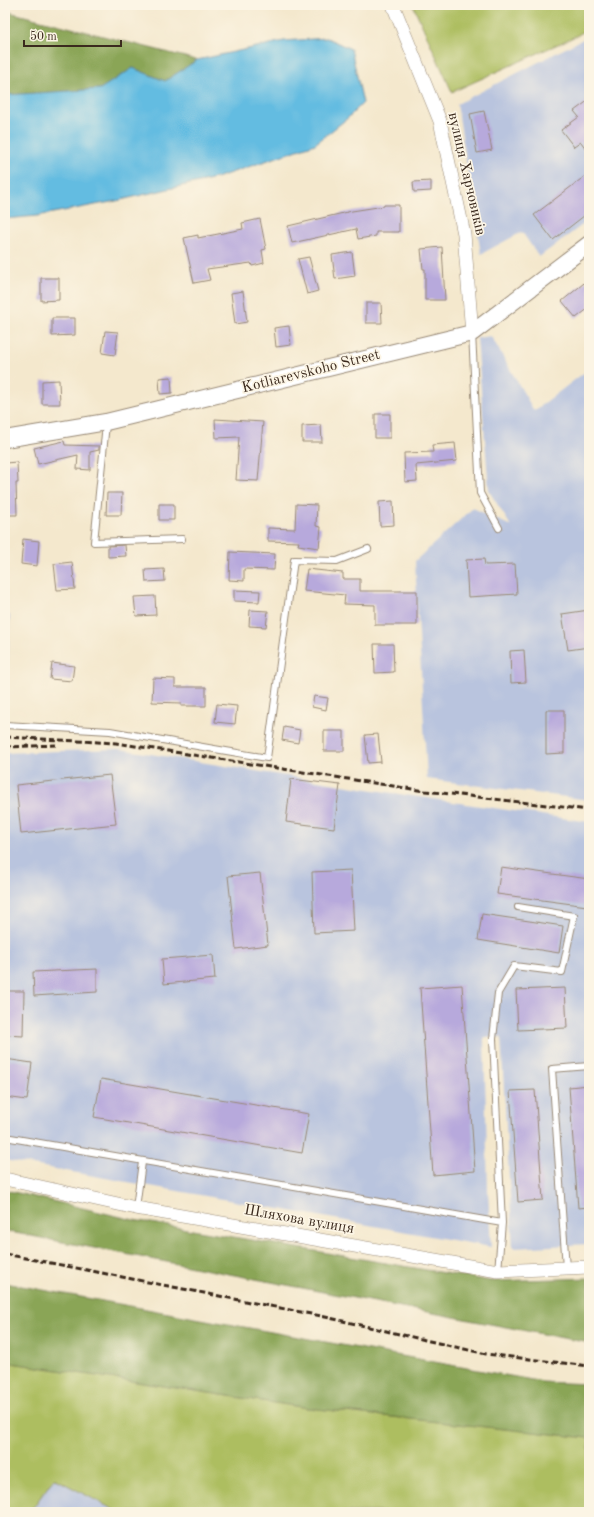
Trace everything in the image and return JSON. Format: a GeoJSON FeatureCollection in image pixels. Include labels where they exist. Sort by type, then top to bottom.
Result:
{"type":"FeatureCollection","features":[{"type":"Feature","properties":{"kind":"street","name":"вулиця Харчовиків"},"geometry":{"type":"LineString","coordinates":[[393,5],[440,121],[464,234],[472,333]]}},
{"type":"Feature","properties":{"kind":"street","name":"Kotliarevskoho Street"},"geometry":{"type":"LineString","coordinates":[[5,439],[106,422],[472,333],[589,244]]}},
{"type":"Feature","properties":{"kind":"street","name":"Шляхова вулиця"},"geometry":{"type":"LineString","coordinates":[[5,1179],[136,1208],[498,1271],[589,1267]]}},
{"type":"Feature","properties":{"kind":"lane"},"geometry":{"type":"LineString","coordinates":[[472,333],[480,493],[499,528]]}},
{"type":"Feature","properties":{"kind":"lane"},"geometry":{"type":"LineString","coordinates":[[106,422],[94,542],[182,539]]}},
{"type":"Feature","properties":{"kind":"lane"},"geometry":{"type":"LineString","coordinates":[[5,725],[110,731],[267,758],[294,560],[336,561],[368,549]]}},
{"type":"Feature","properties":{"kind":"lane"},"geometry":{"type":"LineString","coordinates":[[498,1271],[502,1223],[493,1039],[498,994],[514,966],[562,972],[574,916],[518,907]]}},
{"type":"Feature","properties":{"kind":"lane"},"geometry":{"type":"LineString","coordinates":[[566,1268],[552,1069],[589,1066]]}},
{"type":"Feature","properties":{"kind":"lane"},"geometry":{"type":"LineString","coordinates":[[5,1137],[142,1162],[502,1223]]}},
{"type":"Feature","properties":{"kind":"lane"},"geometry":{"type":"LineString","coordinates":[[136,1208],[142,1162]]}},
{"type":"Feature","properties":{"kind":"shaded area"},"geometry":{"type":"Polygon","coordinates":[[[589,36],[589,220],[539,257],[522,232],[481,254],[457,104],[589,36]]]}},
{"type":"Feature","properties":{"kind":"shaded area"},"geometry":{"type":"Polygon","coordinates":[[[491,336],[534,411],[589,369],[589,800],[427,779],[415,561],[473,508],[511,526],[489,491],[477,338],[491,336]]]}},
{"type":"Feature","properties":{"kind":"shaded area"},"geometry":{"type":"Polygon","coordinates":[[[5,614],[10,615],[7,691],[5,691],[5,614]]]}},
{"type":"Feature","properties":{"kind":"shaded area"},"geometry":{"type":"Polygon","coordinates":[[[119,749],[405,795],[589,822],[589,1244],[513,1248],[501,1037],[484,1038],[491,1247],[5,1160],[5,753],[119,749]]]}},
{"type":"Feature","properties":{"kind":"shaded area"},"geometry":{"type":"Polygon","coordinates":[[[54,1478],[118,1512],[30,1512],[54,1478]]]}},
{"type":"Feature","properties":{"kind":"green space"},"geometry":{"type":"Polygon","coordinates":[[[413,5],[589,5],[589,28],[578,35],[452,92],[413,5]]]}},
{"type":"Feature","properties":{"kind":"green space"},"geometry":{"type":"Polygon","coordinates":[[[5,11],[197,60],[165,81],[133,68],[100,89],[5,95],[5,11]]]}},
{"type":"Feature","properties":{"kind":"green space"},"geometry":{"type":"Polygon","coordinates":[[[5,1190],[134,1220],[491,1281],[589,1278],[589,1343],[5,1231],[5,1190]]]}},
{"type":"Feature","properties":{"kind":"green space"},"geometry":{"type":"Polygon","coordinates":[[[5,1283],[543,1382],[589,1384],[589,1438],[308,1408],[5,1362],[5,1283]]]}},
{"type":"Feature","properties":{"kind":"green space"},"geometry":{"type":"Polygon","coordinates":[[[5,1362],[308,1408],[589,1438],[589,1512],[118,1512],[54,1478],[30,1512],[5,1512],[5,1362]]]}},
{"type":"Feature","properties":{"kind":"water"},"geometry":{"type":"Polygon","coordinates":[[[327,38],[351,49],[363,103],[349,117],[315,144],[216,178],[116,201],[37,216],[5,219],[5,95],[100,89],[133,68],[165,81],[197,60],[284,41],[327,38]]]}},
{"type":"Feature","properties":{"kind":"building"},"geometry":{"type":"Polygon","coordinates":[[[589,100],[589,153],[581,142],[574,147],[561,130],[579,117],[574,111],[589,100]]]}},
{"type":"Feature","properties":{"kind":"building"},"geometry":{"type":"Polygon","coordinates":[[[484,111],[492,150],[477,153],[470,114],[484,111]]]}},
{"type":"Feature","properties":{"kind":"building"},"geometry":{"type":"Polygon","coordinates":[[[589,173],[589,212],[553,240],[534,215],[589,173]]]}},
{"type":"Feature","properties":{"kind":"building"},"geometry":{"type":"Polygon","coordinates":[[[431,181],[431,191],[414,192],[413,182],[431,181]]]}},
{"type":"Feature","properties":{"kind":"building"},"geometry":{"type":"Polygon","coordinates":[[[384,205],[399,205],[399,232],[376,232],[376,236],[358,239],[356,229],[292,243],[288,226],[384,205]]]}},
{"type":"Feature","properties":{"kind":"building"},"geometry":{"type":"Polygon","coordinates":[[[260,219],[266,249],[262,250],[264,263],[252,266],[251,263],[207,269],[210,280],[194,283],[184,238],[198,235],[198,238],[243,229],[242,223],[260,219]]]}},
{"type":"Feature","properties":{"kind":"building"},"geometry":{"type":"Polygon","coordinates":[[[442,247],[445,300],[425,300],[425,269],[423,269],[421,249],[442,247]]]}},
{"type":"Feature","properties":{"kind":"building"},"geometry":{"type":"Polygon","coordinates":[[[352,252],[355,276],[335,279],[332,255],[352,252]]]}},
{"type":"Feature","properties":{"kind":"building"},"geometry":{"type":"Polygon","coordinates":[[[309,257],[318,291],[307,294],[298,259],[309,257]]]}},
{"type":"Feature","properties":{"kind":"building"},"geometry":{"type":"Polygon","coordinates":[[[41,278],[59,278],[59,300],[41,301],[41,278]]]}},
{"type":"Feature","properties":{"kind":"building"},"geometry":{"type":"Polygon","coordinates":[[[589,279],[589,308],[576,318],[562,301],[589,279]]]}},
{"type":"Feature","properties":{"kind":"building"},"geometry":{"type":"Polygon","coordinates":[[[243,291],[247,322],[235,324],[231,293],[243,291]]]}},
{"type":"Feature","properties":{"kind":"building"},"geometry":{"type":"Polygon","coordinates":[[[366,303],[381,303],[382,323],[366,323],[366,303]]]}},
{"type":"Feature","properties":{"kind":"building"},"geometry":{"type":"Polygon","coordinates":[[[52,318],[75,318],[75,335],[52,336],[52,318]]]}},
{"type":"Feature","properties":{"kind":"building"},"geometry":{"type":"Polygon","coordinates":[[[289,326],[291,345],[276,347],[274,328],[289,326]]]}},
{"type":"Feature","properties":{"kind":"building"},"geometry":{"type":"Polygon","coordinates":[[[105,331],[118,332],[115,355],[102,353],[105,331]]]}},
{"type":"Feature","properties":{"kind":"building"},"geometry":{"type":"Polygon","coordinates":[[[171,377],[172,393],[160,394],[159,378],[171,377]]]}},
{"type":"Feature","properties":{"kind":"building"},"geometry":{"type":"Polygon","coordinates":[[[59,380],[60,404],[42,404],[42,381],[59,380]]]}},
{"type":"Feature","properties":{"kind":"building"},"geometry":{"type":"Polygon","coordinates":[[[375,414],[390,414],[390,438],[375,438],[375,414]]]}},
{"type":"Feature","properties":{"kind":"building"},"geometry":{"type":"Polygon","coordinates":[[[215,419],[263,422],[258,481],[236,480],[239,437],[216,438],[215,419]]]}},
{"type":"Feature","properties":{"kind":"building"},"geometry":{"type":"Polygon","coordinates":[[[321,425],[322,442],[302,442],[302,426],[321,425]]]}},
{"type":"Feature","properties":{"kind":"building"},"geometry":{"type":"Polygon","coordinates":[[[64,441],[65,445],[99,446],[99,450],[90,452],[90,470],[77,469],[78,455],[38,464],[34,448],[64,441]]]}},
{"type":"Feature","properties":{"kind":"building"},"geometry":{"type":"Polygon","coordinates":[[[455,443],[457,461],[416,465],[417,481],[405,482],[404,453],[433,452],[432,445],[455,443]]]}},
{"type":"Feature","properties":{"kind":"building"},"geometry":{"type":"Polygon","coordinates":[[[17,462],[17,515],[8,515],[5,463],[17,462]]]}},
{"type":"Feature","properties":{"kind":"building"},"geometry":{"type":"Polygon","coordinates":[[[107,493],[122,493],[121,515],[106,515],[107,493]]]}},
{"type":"Feature","properties":{"kind":"building"},"geometry":{"type":"Polygon","coordinates":[[[393,501],[394,525],[380,526],[379,502],[393,501]]]}},
{"type":"Feature","properties":{"kind":"building"},"geometry":{"type":"Polygon","coordinates":[[[159,504],[174,504],[174,520],[159,520],[159,504]]]}},
{"type":"Feature","properties":{"kind":"building"},"geometry":{"type":"Polygon","coordinates":[[[296,504],[317,505],[316,526],[321,527],[319,548],[298,545],[299,542],[268,541],[268,528],[295,529],[296,504]]]}},
{"type":"Feature","properties":{"kind":"building"},"geometry":{"type":"Polygon","coordinates":[[[23,539],[39,541],[37,566],[21,564],[23,539]]]}},
{"type":"Feature","properties":{"kind":"building"},"geometry":{"type":"Polygon","coordinates":[[[125,545],[126,556],[108,557],[108,546],[125,545]]]}},
{"type":"Feature","properties":{"kind":"building"},"geometry":{"type":"Polygon","coordinates":[[[230,552],[275,554],[274,570],[244,569],[244,581],[229,580],[230,552]]]}},
{"type":"Feature","properties":{"kind":"building"},"geometry":{"type":"Polygon","coordinates":[[[484,559],[485,565],[515,564],[517,594],[468,597],[466,560],[484,559]]]}},
{"type":"Feature","properties":{"kind":"building"},"geometry":{"type":"Polygon","coordinates":[[[72,562],[75,589],[57,590],[54,564],[72,562]]]}},
{"type":"Feature","properties":{"kind":"building"},"geometry":{"type":"Polygon","coordinates":[[[164,569],[165,581],[146,582],[145,570],[164,569]]]}},
{"type":"Feature","properties":{"kind":"building"},"geometry":{"type":"Polygon","coordinates":[[[307,569],[343,573],[343,579],[360,579],[360,591],[417,591],[417,625],[375,625],[375,605],[344,604],[345,595],[304,591],[307,569]]]}},
{"type":"Feature","properties":{"kind":"building"},"geometry":{"type":"Polygon","coordinates":[[[234,590],[260,591],[259,602],[234,601],[234,590]]]}},
{"type":"Feature","properties":{"kind":"building"},"geometry":{"type":"Polygon","coordinates":[[[155,596],[156,615],[136,616],[134,597],[155,596]]]}},
{"type":"Feature","properties":{"kind":"building"},"geometry":{"type":"Polygon","coordinates":[[[250,610],[268,611],[266,627],[249,626],[250,610]]]}},
{"type":"Feature","properties":{"kind":"building"},"geometry":{"type":"Polygon","coordinates":[[[589,610],[589,647],[568,650],[562,614],[589,610]]]}},
{"type":"Feature","properties":{"kind":"building"},"geometry":{"type":"Polygon","coordinates":[[[374,644],[393,644],[394,672],[375,673],[374,644]]]}},
{"type":"Feature","properties":{"kind":"building"},"geometry":{"type":"Polygon","coordinates":[[[524,650],[526,682],[511,683],[510,651],[524,650]]]}},
{"type":"Feature","properties":{"kind":"building"},"geometry":{"type":"Polygon","coordinates":[[[52,663],[74,666],[72,681],[50,679],[52,663]]]}},
{"type":"Feature","properties":{"kind":"building"},"geometry":{"type":"Polygon","coordinates":[[[153,678],[175,679],[175,687],[206,687],[206,706],[181,706],[181,703],[152,702],[153,678]]]}},
{"type":"Feature","properties":{"kind":"building"},"geometry":{"type":"Polygon","coordinates":[[[314,696],[328,698],[326,710],[312,707],[314,696]]]}},
{"type":"Feature","properties":{"kind":"building"},"geometry":{"type":"Polygon","coordinates":[[[217,704],[237,706],[235,724],[215,722],[217,704]]]}},
{"type":"Feature","properties":{"kind":"building"},"geometry":{"type":"Polygon","coordinates":[[[546,710],[564,710],[564,753],[546,754],[546,710]]]}},
{"type":"Feature","properties":{"kind":"building"},"geometry":{"type":"Polygon","coordinates":[[[284,727],[300,730],[298,743],[282,740],[284,727]]]}},
{"type":"Feature","properties":{"kind":"building"},"geometry":{"type":"Polygon","coordinates":[[[324,731],[344,731],[344,751],[324,751],[324,731]]]}},
{"type":"Feature","properties":{"kind":"building"},"geometry":{"type":"Polygon","coordinates":[[[378,734],[381,762],[368,763],[365,735],[378,734]]]}},
{"type":"Feature","properties":{"kind":"building"},"geometry":{"type":"Polygon","coordinates":[[[110,775],[116,824],[21,834],[16,785],[110,775]]]}},
{"type":"Feature","properties":{"kind":"building"},"geometry":{"type":"Polygon","coordinates":[[[291,779],[340,785],[334,828],[286,822],[291,779]]]}},
{"type":"Feature","properties":{"kind":"building"},"geometry":{"type":"Polygon","coordinates":[[[501,867],[589,879],[587,906],[497,894],[501,867]]]}},
{"type":"Feature","properties":{"kind":"building"},"geometry":{"type":"Polygon","coordinates":[[[351,870],[354,931],[314,933],[312,872],[351,870]]]}},
{"type":"Feature","properties":{"kind":"building"},"geometry":{"type":"Polygon","coordinates":[[[260,873],[268,945],[236,949],[228,876],[260,873]]]}},
{"type":"Feature","properties":{"kind":"building"},"geometry":{"type":"Polygon","coordinates":[[[482,914],[563,926],[559,953],[478,940],[482,914]]]}},
{"type":"Feature","properties":{"kind":"building"},"geometry":{"type":"Polygon","coordinates":[[[213,955],[215,979],[164,984],[162,959],[213,955]]]}},
{"type":"Feature","properties":{"kind":"building"},"geometry":{"type":"Polygon","coordinates":[[[97,969],[97,992],[34,996],[33,972],[97,969]]]}},
{"type":"Feature","properties":{"kind":"building"},"geometry":{"type":"Polygon","coordinates":[[[462,985],[475,1171],[433,1175],[420,988],[462,985]]]}},
{"type":"Feature","properties":{"kind":"building"},"geometry":{"type":"Polygon","coordinates":[[[565,988],[567,1028],[518,1030],[516,990],[565,988]]]}},
{"type":"Feature","properties":{"kind":"building"},"geometry":{"type":"Polygon","coordinates":[[[5,991],[24,991],[23,1036],[5,1035],[5,991]]]}},
{"type":"Feature","properties":{"kind":"building"},"geometry":{"type":"Polygon","coordinates":[[[5,1059],[32,1063],[27,1100],[5,1097],[5,1059]]]}},
{"type":"Feature","properties":{"kind":"building"},"geometry":{"type":"Polygon","coordinates":[[[101,1079],[309,1114],[302,1153],[94,1117],[101,1079]]]}},
{"type":"Feature","properties":{"kind":"building"},"geometry":{"type":"Polygon","coordinates":[[[589,1085],[589,1207],[578,1208],[569,1087],[589,1085]]]}},
{"type":"Feature","properties":{"kind":"building"},"geometry":{"type":"Polygon","coordinates":[[[535,1090],[543,1200],[518,1202],[510,1091],[535,1090]]]}},
{"type":"Feature","properties":{"kind":"railway"},"geometry":{"type":"LineString","coordinates":[[5,737],[116,743],[425,791],[589,810]]}},
{"type":"Feature","properties":{"kind":"railway"},"geometry":{"type":"LineString","coordinates":[[5,747],[57,745]]}},
{"type":"Feature","properties":{"kind":"railway"},"geometry":{"type":"LineString","coordinates":[[5,1254],[321,1316],[486,1354],[589,1366]]}}]}
